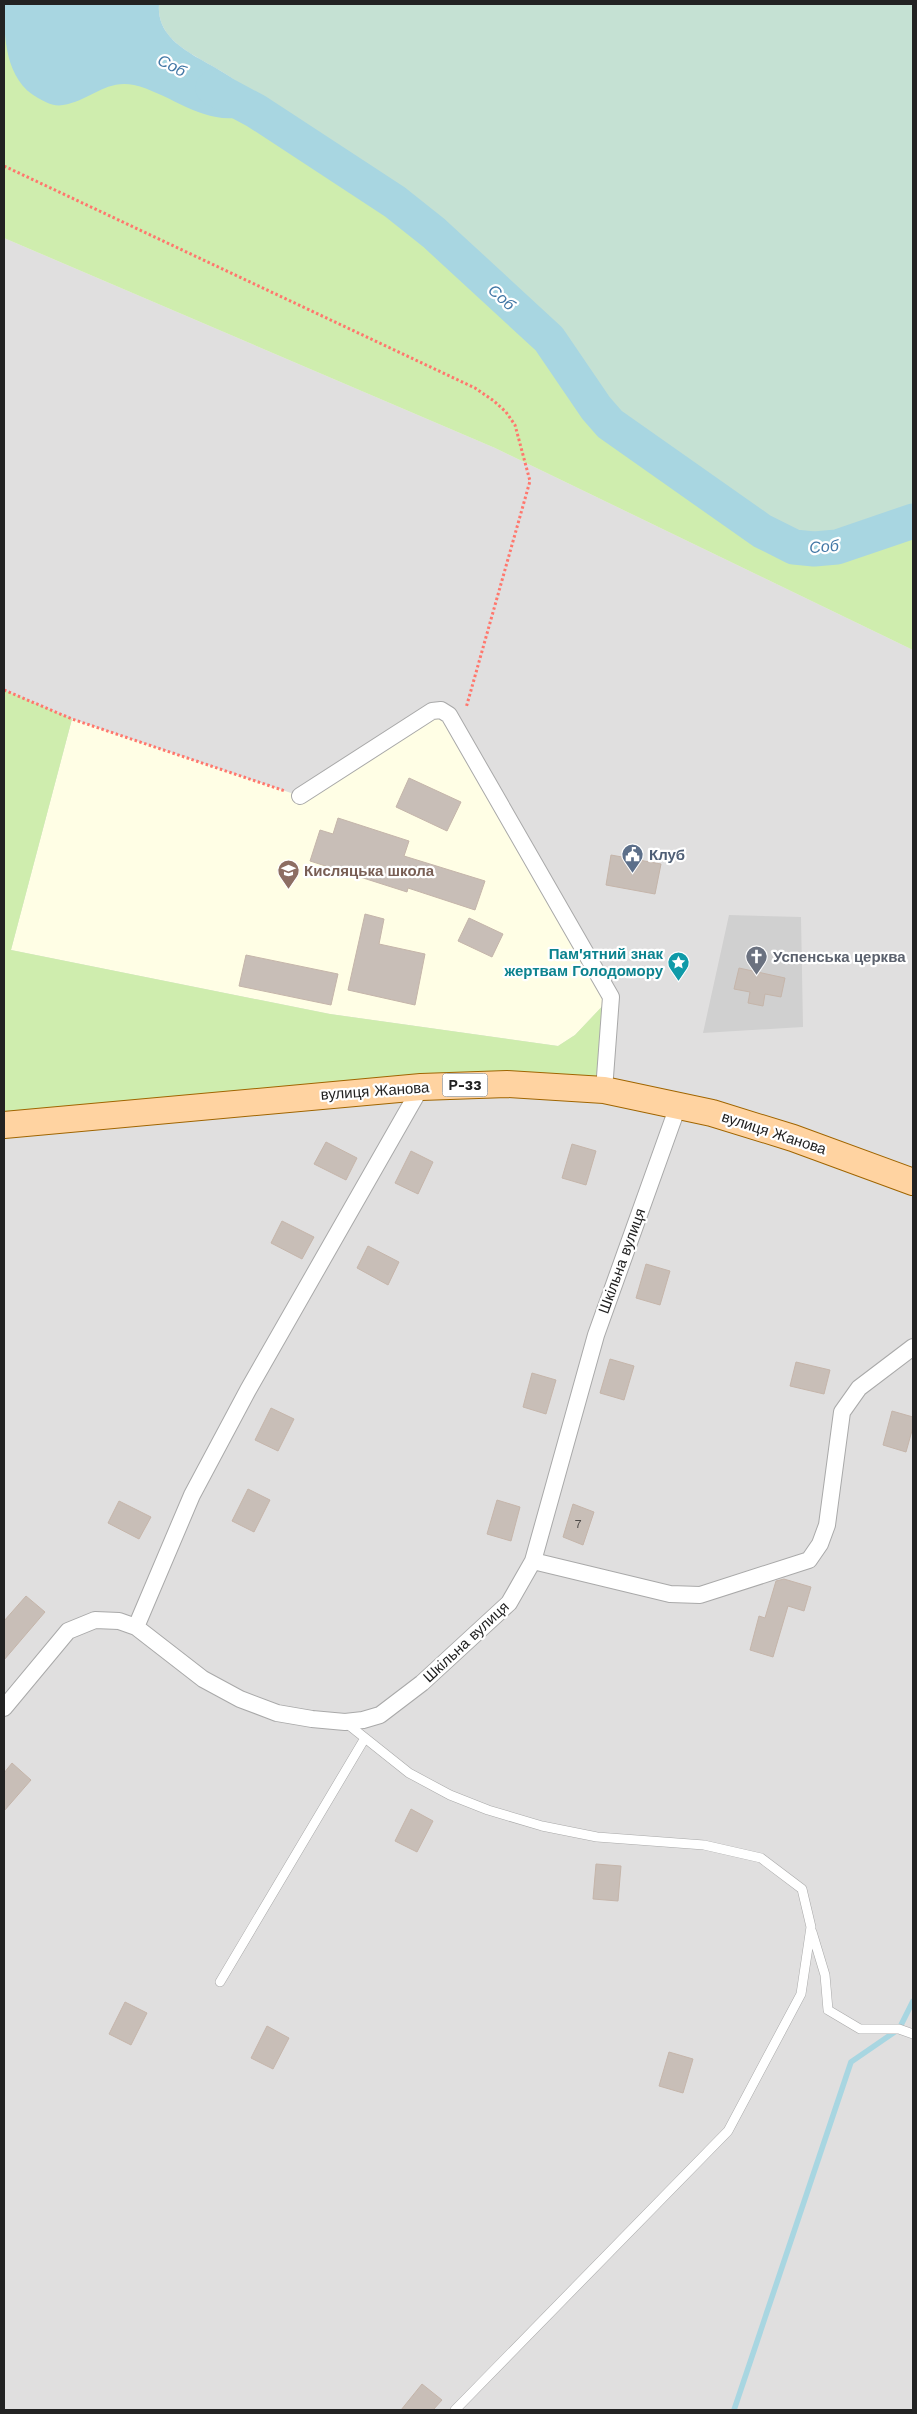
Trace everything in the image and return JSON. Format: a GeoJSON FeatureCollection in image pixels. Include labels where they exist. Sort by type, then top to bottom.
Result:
{"type":"FeatureCollection","features":[{"type":"Feature","properties":{"kind":"main road","name":"вулиця Жанова"},"geometry":{"type":"LineString","coordinates":[[4,1125],[422,1087],[507,1084],[604,1090],[712,1113],[793,1138],[913,1182]]}},
{"type":"Feature","properties":{"kind":"street"},"geometry":{"type":"LineString","coordinates":[[300,796],[432,711],[445,712],[459,732],[611,997],[604,1090]]}},
{"type":"Feature","properties":{"kind":"street"},"geometry":{"type":"LineString","coordinates":[[136,1627],[192,1495],[248,1390],[422,1087]]}},
{"type":"Feature","properties":{"kind":"street","name":"Шкільна вулиця"},"geometry":{"type":"LineString","coordinates":[[4,1708],[68,1631],[96,1620],[119,1621],[136,1627],[203,1679],[240,1699],[278,1714],[345,1722],[380,1715],[422,1684],[509,1603],[533,1561],[596,1335],[678,1106]]}},
{"type":"Feature","properties":{"kind":"street"},"geometry":{"type":"LineString","coordinates":[[533,1561],[670,1594],[700,1595],[809,1560],[820,1544],[827,1525],[842,1412],[859,1388],[913,1347]]}},
{"type":"Feature","properties":{"kind":"lane"},"geometry":{"type":"LineString","coordinates":[[345,1722],[409,1773],[450,1795],[488,1810],[542,1826],[597,1837],[704,1845],[761,1858],[802,1889],[811,1930],[825,1975],[828,2010],[860,2029],[899,2029],[913,2034]]}},
{"type":"Feature","properties":{"kind":"lane"},"geometry":{"type":"LineString","coordinates":[[220,1982],[366,1738]]}},
{"type":"Feature","properties":{"kind":"lane"},"geometry":{"type":"LineString","coordinates":[[456,2410],[728,2131],[801,1994],[811,1930]]}},
{"type":"Feature","properties":{"kind":"path"},"geometry":{"type":"LineString","coordinates":[[4,166],[475,388],[506,412],[514,425],[530,481],[459,732]]}},
{"type":"Feature","properties":{"kind":"path"},"geometry":{"type":"LineString","coordinates":[[4,690],[72,719],[300,796]]}},
{"type":"Feature","properties":{"kind":"shaded area"},"geometry":{"type":"Polygon","coordinates":[[[159,4],[913,4],[913,521],[837,547],[814,549],[794,547],[762,531],[610,424],[596,408],[549,339],[434,233],[395,202],[256,111],[253,101],[237,82],[179,45],[168,34],[161,21],[159,4]]]}},
{"type":"Feature","properties":{"kind":"shaded area"},"geometry":{"type":"Polygon","coordinates":[[[4,238],[495,448],[913,650],[913,2410],[4,2410],[4,238]]]}},
{"type":"Feature","properties":{"kind":"shaded area","name":"Кисляцька школа"},"geometry":{"type":"Polygon","coordinates":[[[437,710],[611,997],[575,1035],[558,1046],[330,1014],[11,950],[72,719],[300,796],[437,710]]]}},
{"type":"Feature","properties":{"kind":"shaded area"},"geometry":{"type":"Polygon","coordinates":[[[729,915],[801,917],[803,1027],[703,1033],[729,915]]]}},
{"type":"Feature","properties":{"kind":"green space"},"geometry":{"type":"Polygon","coordinates":[[[4,4],[125,40],[256,111],[413,216],[549,339],[562,356],[762,531],[774,538],[794,547],[809,550],[824,549],[854,543],[913,521],[913,650],[495,448],[4,238],[4,4]]]}},
{"type":"Feature","properties":{"kind":"green space"},"geometry":{"type":"Polygon","coordinates":[[[4,690],[72,719],[11,950],[330,1014],[558,1046],[575,1035],[611,997],[604,1090],[507,1084],[4,1125],[4,690]]]}},
{"type":"Feature","properties":{"kind":"water"},"geometry":{"type":"Polygon","coordinates":[[[4,4],[159,4],[161,21],[168,34],[193,55],[237,82],[253,101],[256,111],[234,118],[221,118],[196,111],[147,89],[124,84],[114,85],[73,103],[53,105],[27,90],[13,69],[6,43],[4,4]]]}},
{"type":"Feature","properties":{"kind":"building"},"geometry":{"type":"Polygon","coordinates":[[[409,778],[461,802],[447,831],[396,807],[409,778]]]}},
{"type":"Feature","properties":{"kind":"building"},"geometry":{"type":"Polygon","coordinates":[[[338,818],[409,841],[404,856],[485,881],[475,910],[408,888],[407,892],[310,861],[320,830],[333,834],[338,818]]]}},
{"type":"Feature","properties":{"kind":"building","name":"Клуб"},"geometry":{"type":"Polygon","coordinates":[[[611,855],[661,864],[655,894],[606,885],[611,855]]]}},
{"type":"Feature","properties":{"kind":"building"},"geometry":{"type":"Polygon","coordinates":[[[365,914],[384,919],[379,944],[425,954],[415,1005],[348,990],[365,914]]]}},
{"type":"Feature","properties":{"kind":"building"},"geometry":{"type":"Polygon","coordinates":[[[469,918],[503,934],[492,957],[458,941],[469,918]]]}},
{"type":"Feature","properties":{"kind":"building"},"geometry":{"type":"Polygon","coordinates":[[[246,955],[338,974],[331,1005],[239,986],[246,955]]]}},
{"type":"Feature","properties":{"kind":"building","name":"Успенська церква"},"geometry":{"type":"Polygon","coordinates":[[[739,968],[785,978],[781,997],[765,994],[763,1006],[748,1003],[750,992],[734,989],[739,968]]]}},
{"type":"Feature","properties":{"kind":"building"},"geometry":{"type":"Polygon","coordinates":[[[326,1142],[357,1158],[346,1180],[314,1164],[326,1142]]]}},
{"type":"Feature","properties":{"kind":"building"},"geometry":{"type":"Polygon","coordinates":[[[572,1144],[596,1151],[586,1185],[562,1178],[572,1144]]]}},
{"type":"Feature","properties":{"kind":"building"},"geometry":{"type":"Polygon","coordinates":[[[411,1151],[433,1162],[418,1194],[395,1183],[411,1151]]]}},
{"type":"Feature","properties":{"kind":"building"},"geometry":{"type":"Polygon","coordinates":[[[282,1221],[314,1237],[302,1259],[271,1243],[282,1221]]]}},
{"type":"Feature","properties":{"kind":"building"},"geometry":{"type":"Polygon","coordinates":[[[368,1246],[399,1262],[388,1285],[357,1268],[368,1246]]]}},
{"type":"Feature","properties":{"kind":"building"},"geometry":{"type":"Polygon","coordinates":[[[646,1264],[670,1271],[660,1305],[636,1298],[646,1264]]]}},
{"type":"Feature","properties":{"kind":"building"},"geometry":{"type":"Polygon","coordinates":[[[610,1359],[634,1366],[624,1400],[600,1393],[610,1359]]]}},
{"type":"Feature","properties":{"kind":"building"},"geometry":{"type":"Polygon","coordinates":[[[796,1362],[830,1370],[824,1394],[790,1386],[796,1362]]]}},
{"type":"Feature","properties":{"kind":"building"},"geometry":{"type":"Polygon","coordinates":[[[532,1373],[556,1380],[546,1414],[523,1407],[532,1373]]]}},
{"type":"Feature","properties":{"kind":"building"},"geometry":{"type":"Polygon","coordinates":[[[271,1408],[294,1419],[278,1451],[255,1440],[271,1408]]]}},
{"type":"Feature","properties":{"kind":"building"},"geometry":{"type":"Polygon","coordinates":[[[892,1411],[913,1417],[913,1427],[906,1452],[883,1445],[892,1411]]]}},
{"type":"Feature","properties":{"kind":"building"},"geometry":{"type":"Polygon","coordinates":[[[248,1489],[270,1500],[254,1532],[232,1521],[248,1489]]]}},
{"type":"Feature","properties":{"kind":"building"},"geometry":{"type":"Polygon","coordinates":[[[497,1500],[520,1507],[511,1541],[487,1534],[497,1500]]]}},
{"type":"Feature","properties":{"kind":"building"},"geometry":{"type":"Polygon","coordinates":[[[119,1501],[151,1517],[139,1539],[108,1523],[119,1501]]]}},
{"type":"Feature","properties":{"kind":"building"},"geometry":{"type":"Polygon","coordinates":[[[573,1504],[594,1512],[583,1545],[563,1537],[573,1504]]]}},
{"type":"Feature","properties":{"kind":"building"},"geometry":{"type":"Polygon","coordinates":[[[784,1579],[811,1587],[804,1611],[788,1606],[773,1657],[750,1650],[759,1616],[765,1618],[776,1581],[784,1579]]]}},
{"type":"Feature","properties":{"kind":"building"},"geometry":{"type":"Polygon","coordinates":[[[26,1596],[45,1612],[4,1660],[4,1621],[26,1596]]]}},
{"type":"Feature","properties":{"kind":"building"},"geometry":{"type":"Polygon","coordinates":[[[12,1763],[31,1780],[4,1811],[4,1773],[12,1763]]]}},
{"type":"Feature","properties":{"kind":"building"},"geometry":{"type":"Polygon","coordinates":[[[411,1809],[433,1821],[417,1852],[395,1841],[411,1809]]]}},
{"type":"Feature","properties":{"kind":"building"},"geometry":{"type":"Polygon","coordinates":[[[596,1864],[621,1866],[618,1901],[593,1899],[596,1864]]]}},
{"type":"Feature","properties":{"kind":"building"},"geometry":{"type":"Polygon","coordinates":[[[125,2002],[147,2013],[131,2045],[109,2034],[125,2002]]]}},
{"type":"Feature","properties":{"kind":"building"},"geometry":{"type":"Polygon","coordinates":[[[267,2026],[289,2038],[273,2069],[251,2058],[267,2026]]]}},
{"type":"Feature","properties":{"kind":"building"},"geometry":{"type":"Polygon","coordinates":[[[669,2052],[693,2059],[683,2093],[659,2086],[669,2052]]]}},
{"type":"Feature","properties":{"kind":"building"},"geometry":{"type":"Polygon","coordinates":[[[422,2384],[442,2400],[433,2410],[401,2410],[422,2384]]]}},
{"type":"Feature","properties":{"kind":"waterway","name":"Соб"},"geometry":{"type":"LineString","coordinates":[[213,88],[256,111],[395,202],[434,233],[549,339],[596,408],[610,424],[762,531],[794,547],[814,549],[837,547],[913,521]]}},
{"type":"Feature","properties":{"kind":"waterway"},"geometry":{"type":"LineString","coordinates":[[734,2410],[851,2062],[899,2029],[913,2001]]}},
{"type":"Feature","properties":{"kind":"place","name":"Клуб"},"geometry":{"type":"Point","coordinates":[633,874]}},
{"type":"Feature","properties":{"kind":"place","name":"Кисляцька школа"},"geometry":{"type":"Point","coordinates":[288,890]}},
{"type":"Feature","properties":{"kind":"place","name":"Успенська церква"},"geometry":{"type":"Point","coordinates":[757,976]}},
{"type":"Feature","properties":{"kind":"place","name":"Пам'ятний знак жертвам Голодомору"},"geometry":{"type":"Point","coordinates":[679,982]}}]}
